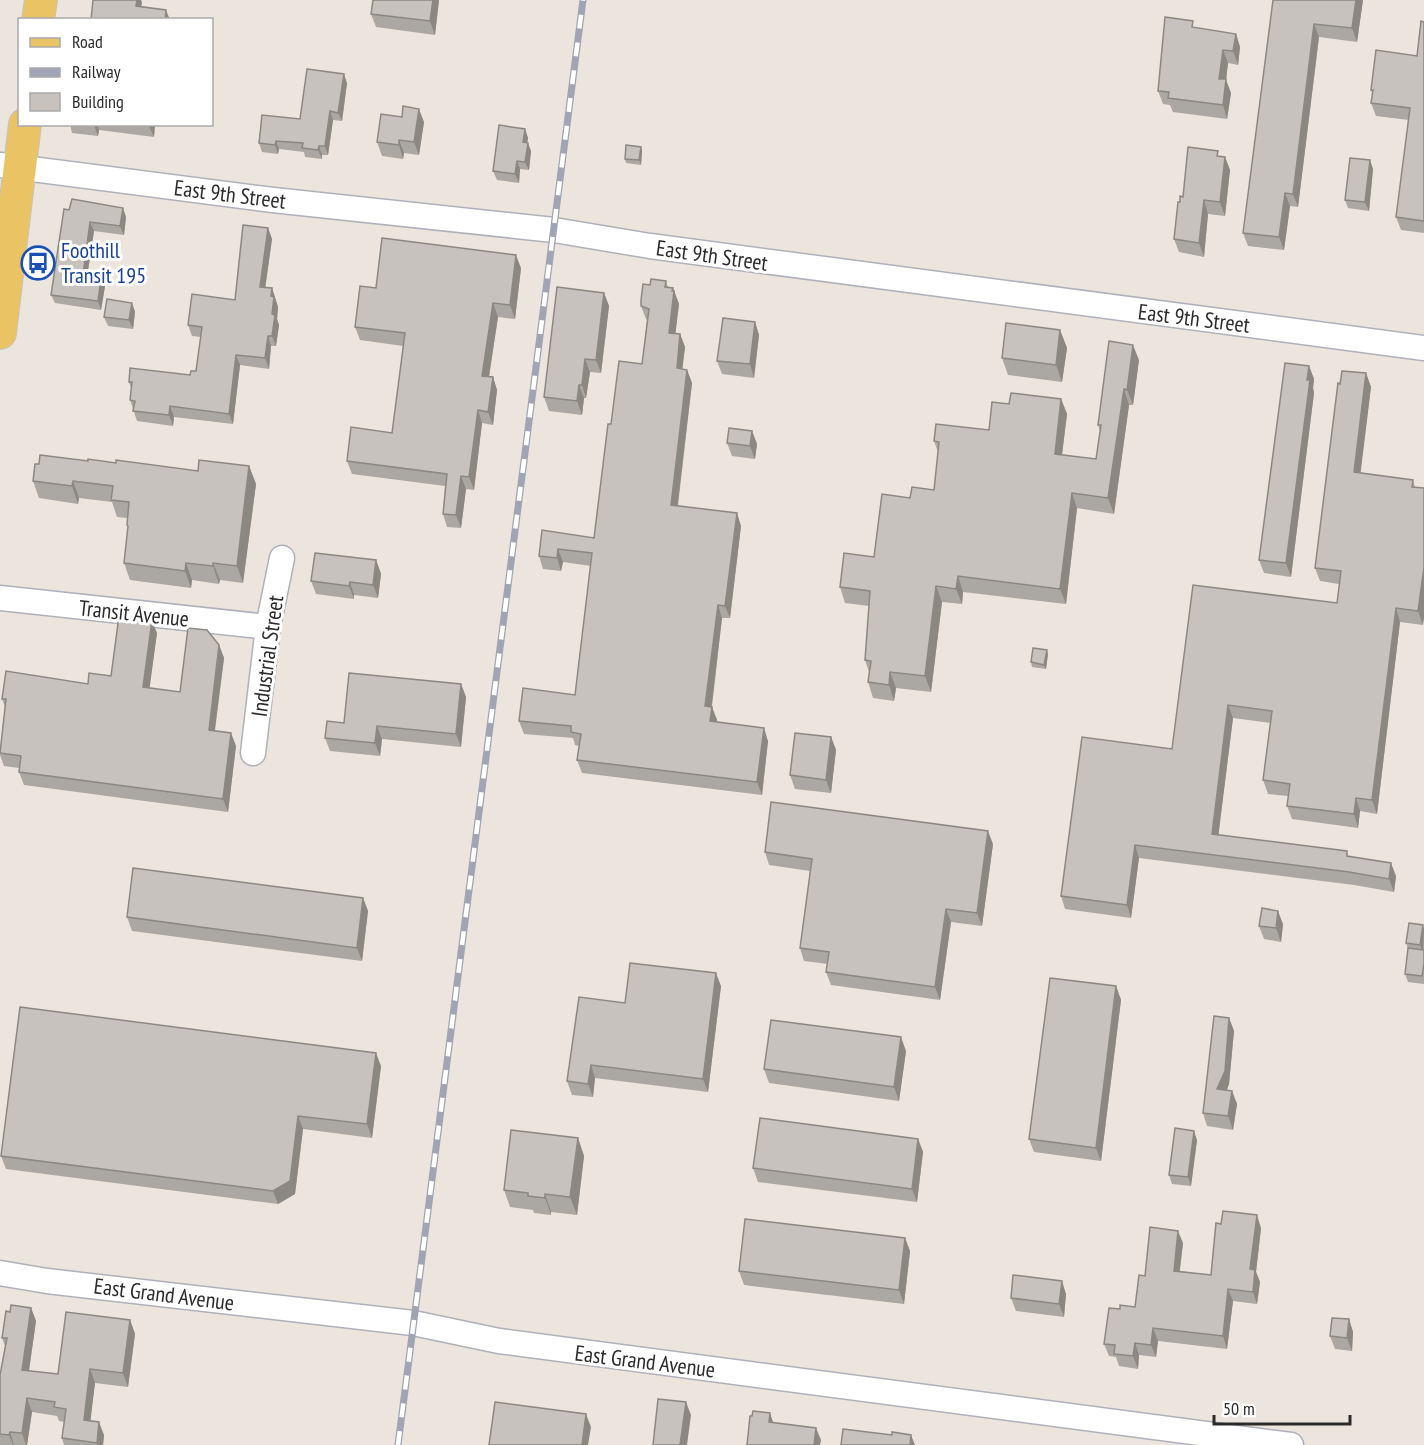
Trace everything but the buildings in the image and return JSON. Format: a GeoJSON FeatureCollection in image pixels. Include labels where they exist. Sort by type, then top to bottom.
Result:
{"type":"FeatureCollection","features":[{"type":"Feature","properties":{"kind":"main road"},"geometry":{"type":"LineString","coordinates":[[38,18],[41,0]]}},
{"type":"Feature","properties":{"kind":"main road"},"geometry":{"type":"LineString","coordinates":[[0,333],[10,167],[24,126]]}},
{"type":"Feature","properties":{"kind":"street","name":"East 9th Street"},"geometry":{"type":"LineString","coordinates":[[10,167],[273,200],[554,230],[663,248],[1424,348]]}},
{"type":"Feature","properties":{"kind":"street","name":"Industrial Street"},"geometry":{"type":"LineString","coordinates":[[253,753],[268,627],[282,558]]}},
{"type":"Feature","properties":{"kind":"street","name":"Transit Avenue"},"geometry":{"type":"LineString","coordinates":[[0,598],[268,627]]}},
{"type":"Feature","properties":{"kind":"street","name":"East Grand Avenue"},"geometry":{"type":"LineString","coordinates":[[0,1273],[63,1283],[414,1323],[499,1341],[1216,1440],[1291,1445]]}},
{"type":"Feature","properties":{"kind":"railway"},"geometry":{"type":"LineString","coordinates":[[398,1445],[583,0]]}},
{"type":"Feature","properties":{"kind":"place","name":"Foothill Transit 195"},"geometry":{"type":"Point","coordinates":[38,263]}}]}
